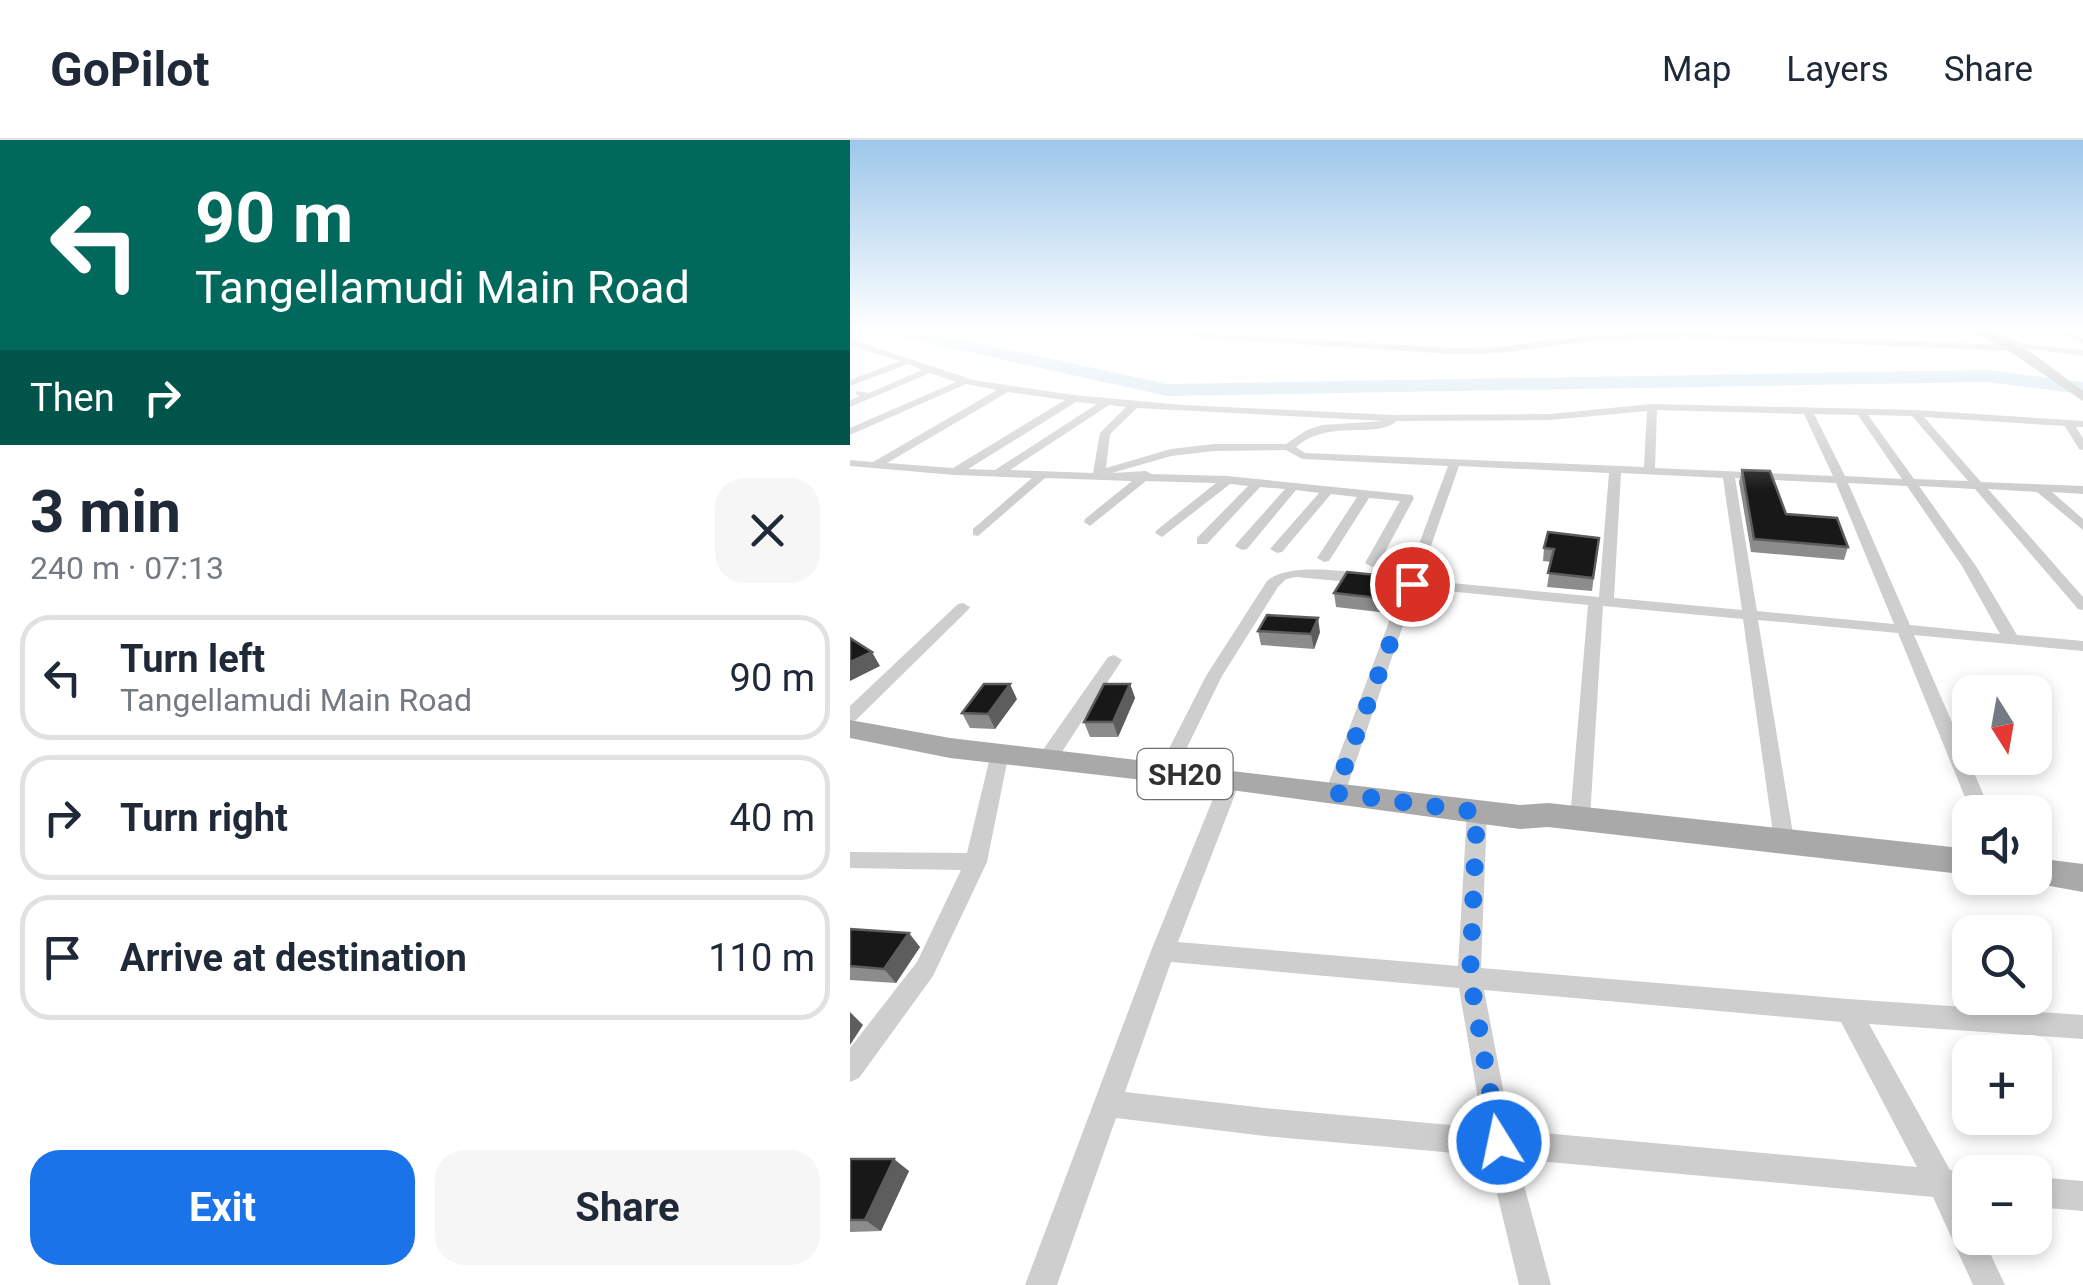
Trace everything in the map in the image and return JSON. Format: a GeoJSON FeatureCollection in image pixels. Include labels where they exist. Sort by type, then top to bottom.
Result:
{"type":"FeatureCollection","features":[{"type":"Feature","properties":{"kind":"main road","name":"SH20"},"geometry":{"type":"LineString","coordinates":[[850,729],[1000,753],[1477,812],[1580,818],[1952,860]]}},
{"type":"Feature","properties":{"kind":"main road"},"geometry":{"type":"LineString","coordinates":[[2052,874],[2083,878]]}},
{"type":"Feature","properties":{"kind":"street"},"geometry":{"type":"LineString","coordinates":[[850,404],[899,383]]}},
{"type":"Feature","properties":{"kind":"street"},"geometry":{"type":"LineString","coordinates":[[850,432],[960,383]]}},
{"type":"Feature","properties":{"kind":"street"},"geometry":{"type":"LineString","coordinates":[[983,383],[1134,405],[1394,418],[1550,417],[1652,407],[1914,413],[2083,424]]}},
{"type":"Feature","properties":{"kind":"street"},"geometry":{"type":"LineString","coordinates":[[850,472],[1009,387]]}},
{"type":"Feature","properties":{"kind":"street"},"geometry":{"type":"LineString","coordinates":[[850,390],[869,396]]}},
{"type":"Feature","properties":{"kind":"street"},"geometry":{"type":"LineString","coordinates":[[955,472],[1077,397]]}},
{"type":"Feature","properties":{"kind":"street"},"geometry":{"type":"LineString","coordinates":[[995,474],[1108,401]]}},
{"type":"Feature","properties":{"kind":"street"},"geometry":{"type":"LineString","coordinates":[[1099,474],[1105,433],[1134,405]]}},
{"type":"Feature","properties":{"kind":"street"},"geometry":{"type":"LineString","coordinates":[[1649,473],[1652,407]]}},
{"type":"Feature","properties":{"kind":"street"},"geometry":{"type":"LineString","coordinates":[[1808,411],[1841,480],[1973,795]]}},
{"type":"Feature","properties":{"kind":"street"},"geometry":{"type":"LineString","coordinates":[[1861,412],[1969,566],[2012,638]]}},
{"type":"Feature","properties":{"kind":"street"},"geometry":{"type":"LineString","coordinates":[[1914,413],[2083,606]]}},
{"type":"Feature","properties":{"kind":"street"},"geometry":{"type":"LineString","coordinates":[[1289,448],[1302,434],[1318,428],[1388,424],[1394,418]]}},
{"type":"Feature","properties":{"kind":"street"},"geometry":{"type":"LineString","coordinates":[[2068,423],[2083,447]]}},
{"type":"Feature","properties":{"kind":"street"},"geometry":{"type":"LineString","coordinates":[[1099,474],[1162,452],[1191,448],[1289,448],[1302,456],[1454,465],[2083,490]]}},
{"type":"Feature","properties":{"kind":"street"},"geometry":{"type":"LineString","coordinates":[[863,464],[995,474],[1228,480],[1442,501]]}},
{"type":"Feature","properties":{"kind":"street"},"geometry":{"type":"LineString","coordinates":[[1335,793],[1454,465]]}},
{"type":"Feature","properties":{"kind":"street"},"geometry":{"type":"LineString","coordinates":[[1580,818],[1614,472]]}},
{"type":"Feature","properties":{"kind":"street"},"geometry":{"type":"LineString","coordinates":[[978,532],[1042,475]]}},
{"type":"Feature","properties":{"kind":"street"},"geometry":{"type":"LineString","coordinates":[[1090,522],[1146,476]]}},
{"type":"Feature","properties":{"kind":"street"},"geometry":{"type":"LineString","coordinates":[[1729,476],[1784,840]]}},
{"type":"Feature","properties":{"kind":"street"},"geometry":{"type":"LineString","coordinates":[[1162,532],[1228,480]]}},
{"type":"Feature","properties":{"kind":"street"},"geometry":{"type":"LineString","coordinates":[[1202,541],[1257,483]]}},
{"type":"Feature","properties":{"kind":"street"},"geometry":{"type":"LineString","coordinates":[[1242,546],[1293,487]]}},
{"type":"Feature","properties":{"kind":"street"},"geometry":{"type":"LineString","coordinates":[[2039,488],[2083,526]]}},
{"type":"Feature","properties":{"kind":"street"},"geometry":{"type":"LineString","coordinates":[[1277,549],[1328,490]]}},
{"type":"Feature","properties":{"kind":"street"},"geometry":{"type":"LineString","coordinates":[[1324,558],[1365,494]]}},
{"type":"Feature","properties":{"kind":"street"},"geometry":{"type":"LineString","coordinates":[[1372,563],[1408,498]]}},
{"type":"Feature","properties":{"kind":"street"},"geometry":{"type":"LineString","coordinates":[[1166,772],[1214,676],[1280,576],[1296,573],[2083,646]]}},
{"type":"Feature","properties":{"kind":"street"},"geometry":{"type":"LineString","coordinates":[[850,716],[963,608]]}},
{"type":"Feature","properties":{"kind":"street"},"geometry":{"type":"LineString","coordinates":[[1046,758],[1114,660]]}},
{"type":"Feature","properties":{"kind":"street"},"geometry":{"type":"LineString","coordinates":[[850,1070],[925,968],[976,862],[1000,753]]}},
{"type":"Feature","properties":{"kind":"street"},"geometry":{"type":"LineString","coordinates":[[1041,1285],[1163,951],[1231,779]]}},
{"type":"Feature","properties":{"kind":"street"},"geometry":{"type":"LineString","coordinates":[[1477,812],[1470,976],[1499,1142],[1535,1285]]}},
{"type":"Feature","properties":{"kind":"street"},"geometry":{"type":"LineString","coordinates":[[850,860],[976,862]]}},
{"type":"Feature","properties":{"kind":"street"},"geometry":{"type":"LineString","coordinates":[[1163,951],[2083,1028]]}},
{"type":"Feature","properties":{"kind":"street"},"geometry":{"type":"LineString","coordinates":[[1848,1011],[1989,1285]]}},
{"type":"Feature","properties":{"kind":"street"},"geometry":{"type":"LineString","coordinates":[[1107,1103],[1264,1122],[1952,1185]]}},
{"type":"Feature","properties":{"kind":"street"},"geometry":{"type":"LineString","coordinates":[[2052,1193],[2083,1196]]}},
{"type":"Feature","properties":{"kind":"building"},"geometry":{"type":"Polygon","coordinates":[[[1742,470],[1770,471],[1786,514],[1837,518],[1848,547],[1754,539],[1742,470]]]}},
{"type":"Feature","properties":{"kind":"building"},"geometry":{"type":"Polygon","coordinates":[[[1548,532],[1599,538],[1593,578],[1548,573],[1554,549],[1544,548],[1548,532]]]}},
{"type":"Feature","properties":{"kind":"building"},"geometry":{"type":"Polygon","coordinates":[[[1347,572],[1396,577],[1387,599],[1334,593],[1347,572]]]}},
{"type":"Feature","properties":{"kind":"building"},"geometry":{"type":"Polygon","coordinates":[[[1267,615],[1318,618],[1311,634],[1258,631],[1267,615]]]}},
{"type":"Feature","properties":{"kind":"building"},"geometry":{"type":"Polygon","coordinates":[[[850,638],[872,652],[850,662],[850,638]]]}},
{"type":"Feature","properties":{"kind":"building"},"geometry":{"type":"Polygon","coordinates":[[[984,684],[1010,684],[988,714],[962,713],[984,684]]]}},
{"type":"Feature","properties":{"kind":"building"},"geometry":{"type":"Polygon","coordinates":[[[1104,684],[1130,684],[1113,722],[1084,722],[1104,684]]]}},
{"type":"Feature","properties":{"kind":"building"},"geometry":{"type":"Polygon","coordinates":[[[850,929],[909,933],[884,969],[850,966],[850,929]]]}},
{"type":"Feature","properties":{"kind":"building"},"geometry":{"type":"Polygon","coordinates":[[[850,1159],[894,1159],[865,1220],[850,1220],[850,1159]]]}},
{"type":"Feature","properties":{"kind":"waterway"},"geometry":{"type":"LineString","coordinates":[[1137,383],[1167,390],[1552,383]]}},
{"type":"Feature","properties":{"kind":"waterway"},"geometry":{"type":"LineString","coordinates":[[2046,383],[2083,388]]}},
{"type":"Feature","properties":{"kind":"route"},"geometry":{"type":"LineString","coordinates":[[1412,584],[1335,793],[1477,812],[1470,976],[1499,1142]]}}]}
